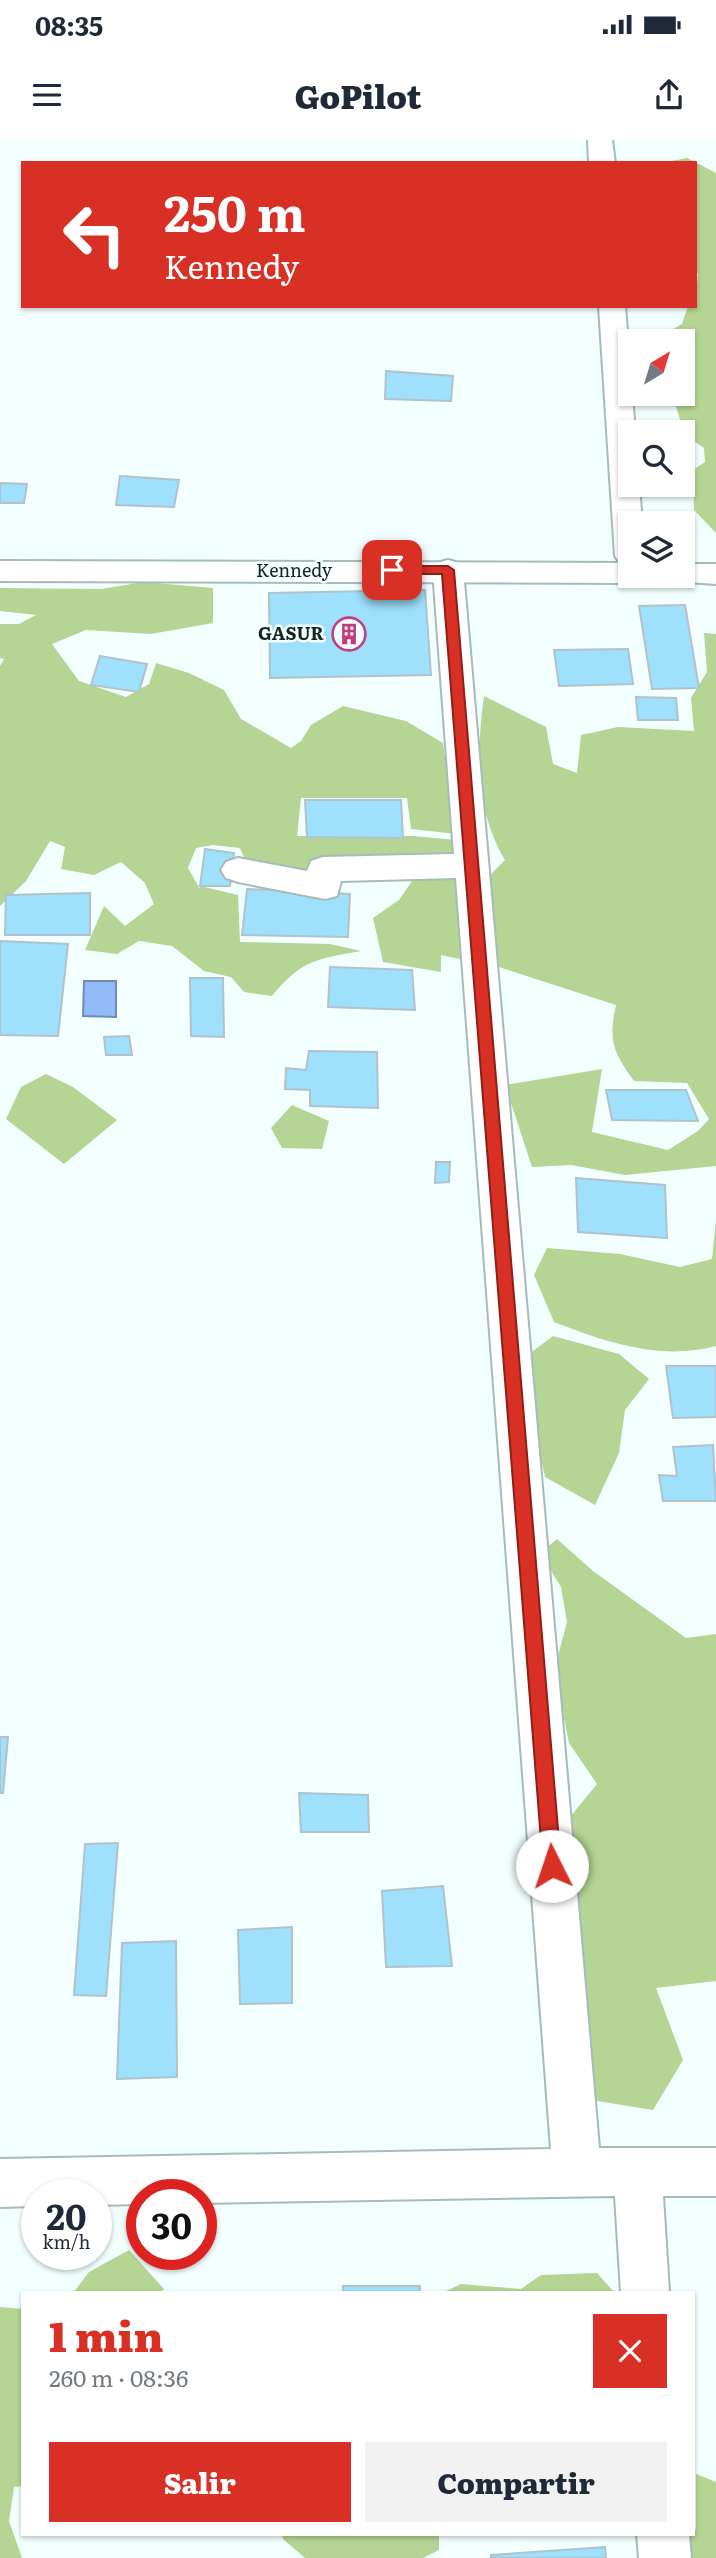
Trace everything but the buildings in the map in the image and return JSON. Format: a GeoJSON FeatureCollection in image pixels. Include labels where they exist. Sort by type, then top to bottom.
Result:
{"type":"FeatureCollection","features":[{"type":"Feature","properties":{"kind":"street"},"geometry":{"type":"LineString","coordinates":[[600,140],[602,161]]}},
{"type":"Feature","properties":{"kind":"street"},"geometry":{"type":"LineString","coordinates":[[612,308],[627,511]]}},
{"type":"Feature","properties":{"kind":"street"},"geometry":{"type":"LineString","coordinates":[[448,570],[577,2172]]}},
{"type":"Feature","properties":{"kind":"street","name":"Kennedy"},"geometry":{"type":"LineString","coordinates":[[0,571],[448,570],[618,573]]}},
{"type":"Feature","properties":{"kind":"street"},"geometry":{"type":"LineString","coordinates":[[695,574],[716,574]]}},
{"type":"Feature","properties":{"kind":"street"},"geometry":{"type":"LineString","coordinates":[[237,870],[325,887],[323,869],[471,866]]}},
{"type":"Feature","properties":{"kind":"street"},"geometry":{"type":"LineString","coordinates":[[0,2183],[577,2172],[716,2172]]}},
{"type":"Feature","properties":{"kind":"street"},"geometry":{"type":"LineString","coordinates":[[637,2172],[645,2291]]}},
{"type":"Feature","properties":{"kind":"street"},"geometry":{"type":"LineString","coordinates":[[663,2536],[665,2558]]}},
{"type":"Feature","properties":{"kind":"green space"},"geometry":{"type":"Polygon","coordinates":[[[697,163],[716,173],[716,533],[694,510],[695,469],[705,462],[704,448],[695,442],[695,420],[680,420],[676,406],[695,406],[695,329],[673,329],[682,324],[687,308],[697,308],[697,163]]]}},
{"type":"Feature","properties":{"kind":"green space"},"geometry":{"type":"Polygon","coordinates":[[[144,582],[213,588],[213,623],[151,634],[86,630],[52,644],[79,681],[126,697],[149,684],[156,663],[189,673],[224,690],[241,719],[291,748],[301,741],[311,725],[343,706],[406,721],[443,743],[457,834],[411,829],[407,798],[301,798],[297,836],[413,836],[456,840],[457,859],[305,880],[248,866],[240,848],[213,845],[196,848],[188,868],[200,889],[200,886],[238,895],[240,942],[330,944],[361,951],[321,959],[301,968],[272,996],[244,992],[231,977],[204,971],[172,946],[139,941],[117,954],[85,950],[104,906],[125,926],[154,904],[145,883],[121,862],[94,875],[61,869],[65,847],[50,841],[26,881],[0,906],[0,666],[4,659],[0,658],[0,624],[19,624],[36,615],[0,611],[0,588],[101,589],[144,582]]]}},
{"type":"Feature","properties":{"kind":"green space"},"geometry":{"type":"Polygon","coordinates":[[[704,633],[716,634],[716,1166],[625,1175],[571,1165],[532,1167],[505,1085],[602,1069],[592,1132],[668,1150],[698,1131],[709,1119],[687,1083],[634,1081],[614,1046],[612,1028],[616,1005],[496,966],[485,880],[505,860],[488,822],[481,781],[479,760],[484,696],[546,727],[553,764],[577,773],[581,735],[618,727],[694,731],[691,698],[707,672],[704,633]]]}},
{"type":"Feature","properties":{"kind":"green space"},"geometry":{"type":"Polygon","coordinates":[[[417,874],[462,876],[473,962],[441,955],[441,972],[383,962],[373,918],[399,900],[417,874]]]}},
{"type":"Feature","properties":{"kind":"green space"},"geometry":{"type":"Polygon","coordinates":[[[46,1074],[73,1087],[117,1120],[64,1164],[6,1119],[21,1087],[46,1074]]]}},
{"type":"Feature","properties":{"kind":"green space"},"geometry":{"type":"Polygon","coordinates":[[[292,1105],[329,1121],[322,1149],[282,1148],[271,1128],[292,1105]]]}},
{"type":"Feature","properties":{"kind":"green space"},"geometry":{"type":"Polygon","coordinates":[[[716,1220],[716,1346],[695,1350],[654,1350],[613,1342],[554,1322],[534,1275],[547,1248],[620,1254],[680,1267],[712,1259],[716,1220]]]}},
{"type":"Feature","properties":{"kind":"green space"},"geometry":{"type":"Polygon","coordinates":[[[553,1336],[619,1354],[649,1379],[625,1410],[619,1453],[595,1505],[545,1477],[529,1354],[553,1336]]]}},
{"type":"Feature","properties":{"kind":"green space"},"geometry":{"type":"Polygon","coordinates":[[[557,1539],[593,1571],[686,1638],[716,1634],[716,1981],[656,1988],[683,2060],[653,2110],[585,2099],[561,1828],[597,1784],[569,1743],[560,1698],[558,1656],[567,1622],[561,1587],[540,1553],[557,1539]]]}},
{"type":"Feature","properties":{"kind":"green space"},"geometry":{"type":"Polygon","coordinates":[[[126,2252],[126,2270],[147,2270],[164,2289],[162,2291],[75,2291],[89,2272],[112,2270],[112,2259],[126,2252]]]}},
{"type":"Feature","properties":{"kind":"green space"},"geometry":{"type":"Polygon","coordinates":[[[597,2273],[613,2291],[446,2291],[461,2284],[521,2289],[541,2275],[597,2273]]]}},
{"type":"Feature","properties":{"kind":"green space"},"geometry":{"type":"Polygon","coordinates":[[[0,2307],[21,2309],[21,2486],[14,2487],[9,2521],[22,2558],[0,2558],[0,2307]]]}},
{"type":"Feature","properties":{"kind":"green space"},"geometry":{"type":"Polygon","coordinates":[[[696,2474],[716,2482],[716,2558],[685,2558],[683,2546],[691,2536],[695,2536],[696,2474]]]}},
{"type":"Feature","properties":{"kind":"green space"},"geometry":{"type":"Polygon","coordinates":[[[282,2536],[439,2536],[439,2550],[423,2558],[305,2558],[282,2536]]]}},
{"type":"Feature","properties":{"kind":"water"},"geometry":{"type":"Polygon","coordinates":[[[84,981],[116,981],[116,1017],[83,1016],[84,981]]]}},
{"type":"Feature","properties":{"kind":"place","name":"GASUR"},"geometry":{"type":"Point","coordinates":[349,634]}},
{"type":"Feature","properties":{"kind":"route"},"geometry":{"type":"LineString","coordinates":[[392,570],[448,570],[552,1866]]}}]}
